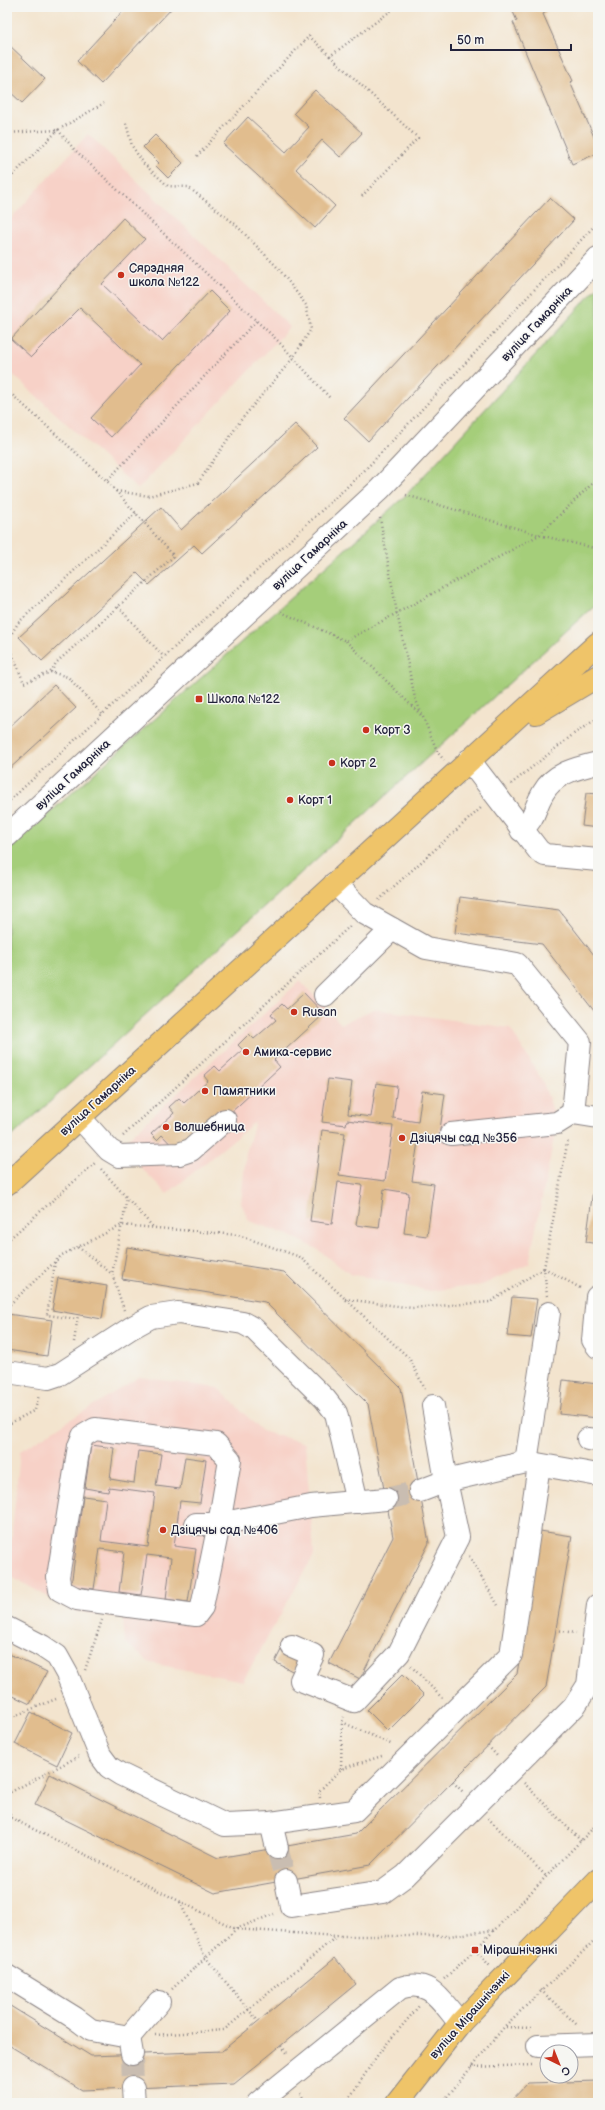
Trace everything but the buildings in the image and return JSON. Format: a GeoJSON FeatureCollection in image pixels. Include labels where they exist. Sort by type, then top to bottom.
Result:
{"type":"FeatureCollection","features":[{"type":"Feature","properties":{"kind":"main road","name":"вуліца Гамарніка"},"geometry":{"type":"LineString","coordinates":[[7,1184],[598,643]]}},
{"type":"Feature","properties":{"kind":"main road","name":"вуліца Гамарніка"},"geometry":{"type":"LineString","coordinates":[[489,742],[598,676]]}},
{"type":"Feature","properties":{"kind":"main road","name":"вуліца Мірашнічэнкі"},"geometry":{"type":"LineString","coordinates":[[397,2103],[460,2023],[598,1880]]}},
{"type":"Feature","properties":{"kind":"street","name":"вуліца Гамарніка"},"geometry":{"type":"LineString","coordinates":[[7,836],[380,489],[598,258]]}},
{"type":"Feature","properties":{"kind":"street"},"geometry":{"type":"LineString","coordinates":[[469,760],[497,795],[521,830],[539,851],[545,855],[598,860]]}},
{"type":"Feature","properties":{"kind":"street"},"geometry":{"type":"LineString","coordinates":[[521,830],[532,820],[543,792],[552,781],[578,767],[598,763]]}},
{"type":"Feature","properties":{"kind":"street"},"geometry":{"type":"LineString","coordinates":[[335,884],[364,913],[426,948],[517,964],[580,1042],[572,1113]]}},
{"type":"Feature","properties":{"kind":"street"},"geometry":{"type":"LineString","coordinates":[[325,994],[392,929]]}},
{"type":"Feature","properties":{"kind":"street"},"geometry":{"type":"LineString","coordinates":[[451,1134],[557,1123],[572,1113],[598,1117]]}},
{"type":"Feature","properties":{"kind":"street"},"geometry":{"type":"LineString","coordinates":[[80,1118],[102,1156],[179,1154],[191,1150],[225,1120]]}},
{"type":"Feature","properties":{"kind":"street"},"geometry":{"type":"LineString","coordinates":[[597,1297],[593,1340],[598,1347]]}},
{"type":"Feature","properties":{"kind":"street"},"geometry":{"type":"LineString","coordinates":[[7,1372],[48,1378],[54,1376],[152,1317],[178,1313],[243,1323],[254,1329],[326,1399],[336,1413],[357,1502]]}},
{"type":"Feature","properties":{"kind":"street"},"geometry":{"type":"LineString","coordinates":[[7,1628],[42,1646],[57,1656],[74,1691],[100,1755],[109,1767],[120,1774],[225,1825],[270,1823],[354,1811],[511,1655],[549,1313]]}},
{"type":"Feature","properties":{"kind":"street"},"geometry":{"type":"LineString","coordinates":[[292,1646],[313,1656],[301,1680],[354,1702],[400,1653],[458,1537],[446,1481],[433,1406]]}},
{"type":"Feature","properties":{"kind":"street"},"geometry":{"type":"LineString","coordinates":[[95,1429],[216,1444],[230,1460],[219,1524],[202,1607],[196,1615],[76,1599],[60,1590],[58,1577],[79,1446],[83,1436],[95,1429]]}},
{"type":"Feature","properties":{"kind":"street"},"geometry":{"type":"LineString","coordinates":[[420,1491],[446,1481],[533,1463],[598,1475]]}},
{"type":"Feature","properties":{"kind":"street"},"geometry":{"type":"LineString","coordinates":[[196,1524],[219,1524],[311,1506],[386,1499]]}},
{"type":"Feature","properties":{"kind":"street"},"geometry":{"type":"LineString","coordinates":[[286,1881],[291,1906],[383,1892],[405,1876],[574,1707],[588,1685],[598,1605]]}},
{"type":"Feature","properties":{"kind":"street"},"geometry":{"type":"LineString","coordinates":[[270,1823],[277,1848]]}},
{"type":"Feature","properties":{"kind":"street"},"geometry":{"type":"LineString","coordinates":[[7,1976],[91,2030],[130,2046],[159,2002]]}},
{"type":"Feature","properties":{"kind":"street"},"geometry":{"type":"LineString","coordinates":[[258,2103],[400,1988],[410,1985],[421,1985],[432,1990],[460,2023]]}},
{"type":"Feature","properties":{"kind":"street"},"geometry":{"type":"LineString","coordinates":[[579,2048],[598,2044]]}},
{"type":"Feature","properties":{"kind":"path"},"geometry":{"type":"LineString","coordinates":[[330,56],[396,7]]}},
{"type":"Feature","properties":{"kind":"path"},"geometry":{"type":"LineString","coordinates":[[197,156],[309,36],[418,138],[362,196]]}},
{"type":"Feature","properties":{"kind":"path"},"geometry":{"type":"LineString","coordinates":[[7,181],[58,130],[104,103]]}},
{"type":"Feature","properties":{"kind":"path"},"geometry":{"type":"LineString","coordinates":[[116,491],[149,496],[198,484],[241,420],[293,358],[311,329],[306,305],[279,269],[235,224],[188,188],[168,186],[144,164],[132,146],[126,123]]}},
{"type":"Feature","properties":{"kind":"path"},"geometry":{"type":"LineString","coordinates":[[7,132],[58,130]]}},
{"type":"Feature","properties":{"kind":"path"},"geometry":{"type":"LineString","coordinates":[[58,130],[74,149],[256,321],[330,398]]}},
{"type":"Feature","properties":{"kind":"path"},"geometry":{"type":"LineString","coordinates":[[7,803],[362,472],[598,222]]}},
{"type":"Feature","properties":{"kind":"path"},"geometry":{"type":"LineString","coordinates":[[107,481],[256,321]]}},
{"type":"Feature","properties":{"kind":"path"},"geometry":{"type":"LineString","coordinates":[[7,390],[107,481],[174,556],[56,663],[51,672]]}},
{"type":"Feature","properties":{"kind":"path"},"geometry":{"type":"LineString","coordinates":[[346,641],[539,535],[598,478]]}},
{"type":"Feature","properties":{"kind":"path"},"geometry":{"type":"LineString","coordinates":[[406,495],[539,535],[598,549]]}},
{"type":"Feature","properties":{"kind":"path"},"geometry":{"type":"LineString","coordinates":[[102,714],[68,677],[51,672],[24,683],[7,641],[18,623],[136,513]]}},
{"type":"Feature","properties":{"kind":"path"},"geometry":{"type":"LineString","coordinates":[[380,518],[397,613],[415,698],[438,753]]}},
{"type":"Feature","properties":{"kind":"path"},"geometry":{"type":"LineString","coordinates":[[118,607],[164,657]]}},
{"type":"Feature","properties":{"kind":"path"},"geometry":{"type":"LineString","coordinates":[[281,612],[346,641],[422,716]]}},
{"type":"Feature","properties":{"kind":"path"},"geometry":{"type":"LineString","coordinates":[[7,1241],[102,1156],[364,913],[497,795],[576,733],[598,718]]}},
{"type":"Feature","properties":{"kind":"path"},"geometry":{"type":"LineString","coordinates":[[549,1313],[544,1268],[572,1113]]}},
{"type":"Feature","properties":{"kind":"path"},"geometry":{"type":"LineString","coordinates":[[102,1156],[127,1198],[153,1228]]}},
{"type":"Feature","properties":{"kind":"path"},"geometry":{"type":"LineString","coordinates":[[117,1289],[112,1274],[127,1198]]}},
{"type":"Feature","properties":{"kind":"path"},"geometry":{"type":"LineString","coordinates":[[7,1306],[62,1255],[122,1225],[238,1235],[300,1257],[409,1358],[433,1406]]}},
{"type":"Feature","properties":{"kind":"path"},"geometry":{"type":"LineString","coordinates":[[78,1247],[112,1274]]}},
{"type":"Feature","properties":{"kind":"path"},"geometry":{"type":"LineString","coordinates":[[56,1262],[47,1315],[77,1319]]}},
{"type":"Feature","properties":{"kind":"path"},"geometry":{"type":"LineString","coordinates":[[544,1268],[597,1297]]}},
{"type":"Feature","properties":{"kind":"path"},"geometry":{"type":"LineString","coordinates":[[345,1299],[412,1308],[490,1302],[544,1268]]}},
{"type":"Feature","properties":{"kind":"path"},"geometry":{"type":"LineString","coordinates":[[7,1425],[36,1410]]}},
{"type":"Feature","properties":{"kind":"path"},"geometry":{"type":"LineString","coordinates":[[458,1537],[500,1609]]}},
{"type":"Feature","properties":{"kind":"path"},"geometry":{"type":"LineString","coordinates":[[86,1670],[103,1615]]}},
{"type":"Feature","properties":{"kind":"path"},"geometry":{"type":"LineString","coordinates":[[400,1653],[454,1712]]}},
{"type":"Feature","properties":{"kind":"path"},"geometry":{"type":"LineString","coordinates":[[7,1719],[74,1691]]}},
{"type":"Feature","properties":{"kind":"path"},"geometry":{"type":"LineString","coordinates":[[341,1769],[342,1722],[354,1702]]}},
{"type":"Feature","properties":{"kind":"path"},"geometry":{"type":"LineString","coordinates":[[342,1722],[412,1753]]}},
{"type":"Feature","properties":{"kind":"path"},"geometry":{"type":"LineString","coordinates":[[7,1794],[96,1747]]}},
{"type":"Feature","properties":{"kind":"path"},"geometry":{"type":"LineString","coordinates":[[324,1815],[319,1791],[341,1769],[386,1754]]}},
{"type":"Feature","properties":{"kind":"path"},"geometry":{"type":"LineString","coordinates":[[511,1770],[581,1842]]}},
{"type":"Feature","properties":{"kind":"path"},"geometry":{"type":"LineString","coordinates":[[476,1805],[546,1877]]}},
{"type":"Feature","properties":{"kind":"path"},"geometry":{"type":"LineString","coordinates":[[7,1807],[11,1818]]}},
{"type":"Feature","properties":{"kind":"path"},"geometry":{"type":"LineString","coordinates":[[7,1819],[11,1818],[236,1929],[337,1936],[448,1936],[494,1930]]}},
{"type":"Feature","properties":{"kind":"path"},"geometry":{"type":"LineString","coordinates":[[346,2103],[379,2053],[432,1990],[581,1842],[598,1822]]}},
{"type":"Feature","properties":{"kind":"path"},"geometry":{"type":"LineString","coordinates":[[180,1902],[205,1957],[258,2021]]}},
{"type":"Feature","properties":{"kind":"path"},"geometry":{"type":"LineString","coordinates":[[159,2002],[236,1929],[291,1906]]}},
{"type":"Feature","properties":{"kind":"path"},"geometry":{"type":"LineString","coordinates":[[130,2046],[224,2030],[337,1936]]}},
{"type":"Feature","properties":{"kind":"path"},"geometry":{"type":"LineString","coordinates":[[442,2103],[505,2026],[598,1937]]}},
{"type":"Feature","properties":{"kind":"path"},"geometry":{"type":"LineString","coordinates":[[595,1940],[598,1943]]}},
{"type":"Feature","properties":{"kind":"path"},"geometry":{"type":"LineString","coordinates":[[541,1990],[579,2027]]}},
{"type":"Feature","properties":{"kind":"path"},"geometry":{"type":"LineString","coordinates":[[470,2067],[539,2055]]}},
{"type":"Feature","properties":{"kind":"path"},"geometry":{"type":"LineString","coordinates":[[302,2096],[306,2103]]}},
{"type":"Feature","properties":{"kind":"path"},"geometry":{"type":"LineString","coordinates":[[445,2098],[451,2103]]}},
{"type":"Feature","properties":{"kind":"shaded area","name":"Сярэдняя школа №122"},"geometry":{"type":"Polygon","coordinates":[[[88,134],[290,327],[138,489],[7,369],[7,223],[88,134]]]}},
{"type":"Feature","properties":{"kind":"shaded area","name":"Дзіцячы сад №356"},"geometry":{"type":"Polygon","coordinates":[[[300,981],[341,1024],[374,1009],[510,1028],[543,1082],[557,1123],[529,1263],[482,1285],[430,1291],[350,1274],[317,1249],[289,1235],[249,1221],[241,1203],[246,1153],[255,1122],[167,1194],[120,1146],[300,981]]]}},
{"type":"Feature","properties":{"kind":"shaded area","name":"Дзіцячы сад №406"},"geometry":{"type":"Polygon","coordinates":[[[139,1377],[218,1388],[262,1431],[305,1443],[314,1555],[243,1681],[150,1663],[125,1642],[123,1618],[74,1611],[8,1575],[20,1451],[139,1377]]]}},
{"type":"Feature","properties":{"kind":"green space"},"geometry":{"type":"Polygon","coordinates":[[[598,287],[598,602],[7,1141],[7,851],[406,495],[598,287]]]}},
{"type":"Feature","properties":{"kind":"tunnel"},"geometry":{"type":"LineString","coordinates":[[386,1499],[420,1491]]}},
{"type":"Feature","properties":{"kind":"tunnel"},"geometry":{"type":"LineString","coordinates":[[277,1848],[286,1881]]}},
{"type":"Feature","properties":{"kind":"tunnel"},"geometry":{"type":"LineString","coordinates":[[132,2054],[133,2088]]}},
{"type":"Feature","properties":{"kind":"place","name":"Сярэдняя школа №122"},"geometry":{"type":"Point","coordinates":[121,275]}},
{"type":"Feature","properties":{"kind":"place","name":"Школа №122"},"geometry":{"type":"Point","coordinates":[199,699]}},
{"type":"Feature","properties":{"kind":"place","name":"Корт 3"},"geometry":{"type":"Point","coordinates":[366,730]}},
{"type":"Feature","properties":{"kind":"place","name":"Корт 2"},"geometry":{"type":"Point","coordinates":[332,763]}},
{"type":"Feature","properties":{"kind":"place","name":"Корт 1"},"geometry":{"type":"Point","coordinates":[290,800]}},
{"type":"Feature","properties":{"kind":"place","name":"Rusan"},"geometry":{"type":"Point","coordinates":[294,1012]}},
{"type":"Feature","properties":{"kind":"place","name":"Амика-сервис"},"geometry":{"type":"Point","coordinates":[246,1052]}},
{"type":"Feature","properties":{"kind":"place","name":"Памятники"},"geometry":{"type":"Point","coordinates":[205,1091]}},
{"type":"Feature","properties":{"kind":"place","name":"Волшебница"},"geometry":{"type":"Point","coordinates":[166,1127]}},
{"type":"Feature","properties":{"kind":"place","name":"Дзіцячы сад №356"},"geometry":{"type":"Point","coordinates":[402,1138]}},
{"type":"Feature","properties":{"kind":"place","name":"Дзіцячы сад №406"},"geometry":{"type":"Point","coordinates":[163,1530]}},
{"type":"Feature","properties":{"kind":"place","name":"Мірашнічэнкі"},"geometry":{"type":"Point","coordinates":[475,1950]}}]}
